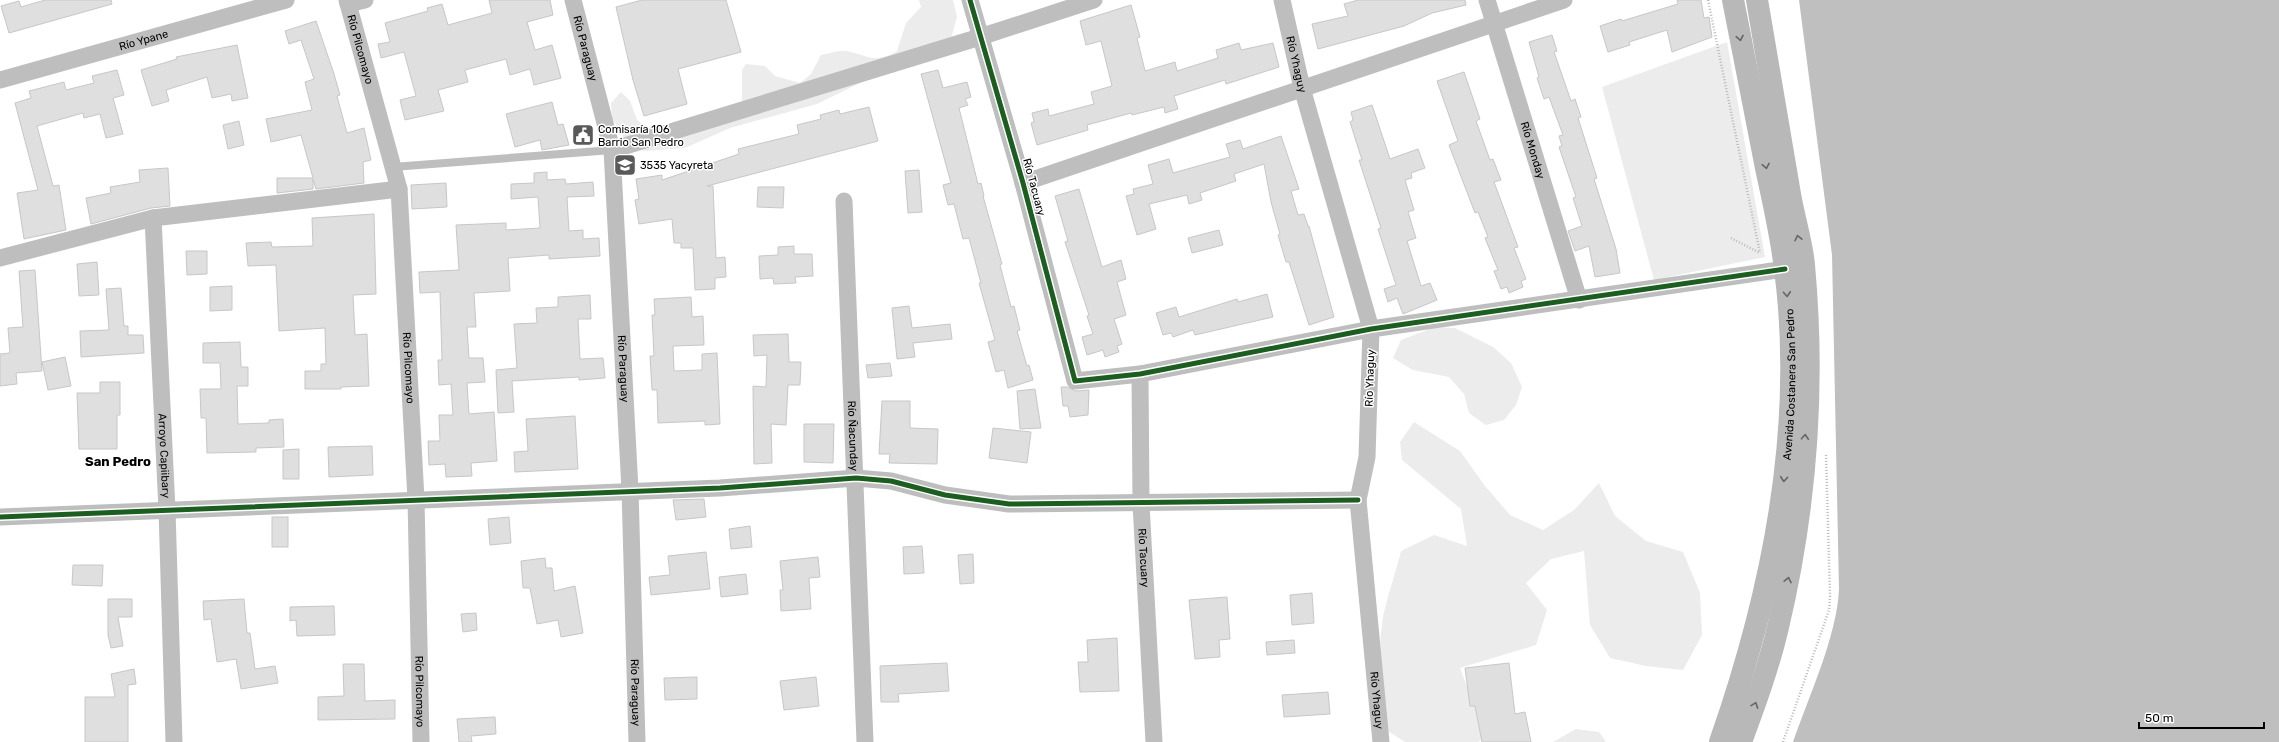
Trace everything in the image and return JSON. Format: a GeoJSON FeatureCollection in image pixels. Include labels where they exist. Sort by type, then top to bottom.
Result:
{"type":"FeatureCollection","features":[{"type":"Feature","properties":{"kind":"main road","name":"Avenida Costanera San Pedro"},"geometry":{"type":"LineString","coordinates":[[1720,742],[1742,679],[1760,614],[1780,521],[1790,400],[1790,330],[1785,269],[1733,0]]}},
{"type":"Feature","properties":{"kind":"main road","name":"Avenida Costanera San Pedro"},"geometry":{"type":"LineString","coordinates":[[1741,742],[1760,691],[1778,628],[1793,559],[1804,470],[1808,374],[1804,263],[1794,222],[1757,0]]}},
{"type":"Feature","properties":{"kind":"street","name":"Río Ypane"},"geometry":{"type":"LineString","coordinates":[[0,80],[286,0]]}},
{"type":"Feature","properties":{"kind":"street"},"geometry":{"type":"LineString","coordinates":[[348,2],[365,0]]}},
{"type":"Feature","properties":{"kind":"street","name":"Río Paraguay"},"geometry":{"type":"LineString","coordinates":[[573,0],[612,150],[630,490],[637,742]]}},
{"type":"Feature","properties":{"kind":"street","name":"Río Tacuary"},"geometry":{"type":"LineString","coordinates":[[970,0],[1023,182],[1075,381],[1140,374],[1142,504],[1154,742]]}},
{"type":"Feature","properties":{"kind":"street"},"geometry":{"type":"LineString","coordinates":[[612,150],[980,38],[1094,0]]}},
{"type":"Feature","properties":{"kind":"street","name":"Río Yhaguy"},"geometry":{"type":"LineString","coordinates":[[1282,0],[1302,88],[1371,329],[1367,457],[1358,500],[1381,742]]}},
{"type":"Feature","properties":{"kind":"street","name":"Río Monday"},"geometry":{"type":"LineString","coordinates":[[1487,0],[1579,300]]}},
{"type":"Feature","properties":{"kind":"street"},"geometry":{"type":"LineString","coordinates":[[1023,182],[1494,25],[1564,0]]}},
{"type":"Feature","properties":{"kind":"street","name":"Río Pilcomayo"},"geometry":{"type":"LineString","coordinates":[[348,2],[399,189],[416,499],[421,742]]}},
{"type":"Feature","properties":{"kind":"street"},"geometry":{"type":"LineString","coordinates":[[0,258],[153,218],[399,189]]}},
{"type":"Feature","properties":{"kind":"street","name":"Río Ñacunday"},"geometry":{"type":"LineString","coordinates":[[844,201],[856,478],[865,742]]}},
{"type":"Feature","properties":{"kind":"street","name":"Arroyo Capiibary"},"geometry":{"type":"LineString","coordinates":[[153,218],[167,510],[174,742]]}},
{"type":"Feature","properties":{"kind":"street"},"geometry":{"type":"LineString","coordinates":[[1140,374],[1371,329],[1785,269]]}},
{"type":"Feature","properties":{"kind":"street"},"geometry":{"type":"LineString","coordinates":[[0,516],[630,490],[720,488],[856,478],[891,481],[945,495],[1008,504],[1142,504],[1358,500]]}},
{"type":"Feature","properties":{"kind":"lane"},"geometry":{"type":"LineString","coordinates":[[393,167],[612,150]]}},
{"type":"Feature","properties":{"kind":"path"},"geometry":{"type":"LineString","coordinates":[[1708,0],[1760,253],[1732,238]]}},
{"type":"Feature","properties":{"kind":"shaded area"},"geometry":{"type":"Polygon","coordinates":[[[919,0],[953,0],[957,17],[948,49],[925,62],[860,83],[817,104],[730,128],[685,148],[645,151],[627,143],[612,118],[611,103],[621,92],[630,101],[637,120],[648,128],[689,128],[742,107],[742,70],[746,64],[765,66],[775,76],[800,83],[811,74],[821,55],[846,51],[871,58],[889,55],[897,51],[906,23],[921,7],[919,0]]]}},
{"type":"Feature","properties":{"kind":"shaded area"},"geometry":{"type":"Polygon","coordinates":[[[1799,0],[2279,0],[2279,742],[1793,742],[1828,646],[1837,607],[1839,589],[1832,255],[1799,0]]]}},
{"type":"Feature","properties":{"kind":"shaded area"},"geometry":{"type":"Polygon","coordinates":[[[1727,42],[1765,257],[1654,280],[1602,87],[1727,42]]]}},
{"type":"Feature","properties":{"kind":"shaded area"},"geometry":{"type":"Polygon","coordinates":[[[1435,327],[1455,328],[1493,347],[1511,363],[1522,387],[1516,405],[1504,420],[1486,425],[1469,413],[1464,394],[1449,377],[1413,370],[1393,358],[1401,340],[1435,327]]]}},
{"type":"Feature","properties":{"kind":"shaded area"},"geometry":{"type":"Polygon","coordinates":[[[1414,422],[1460,451],[1485,486],[1510,515],[1543,530],[1574,510],[1599,483],[1615,516],[1646,541],[1683,552],[1700,593],[1702,635],[1683,670],[1646,666],[1610,658],[1590,625],[1584,551],[1551,559],[1526,583],[1547,610],[1536,645],[1460,668],[1486,737],[1478,742],[1405,742],[1388,731],[1382,687],[1380,642],[1384,612],[1401,551],[1434,535],[1467,546],[1461,509],[1402,460],[1400,442],[1414,422]]]}},
{"type":"Feature","properties":{"kind":"shaded area"},"geometry":{"type":"Polygon","coordinates":[[[1576,729],[1599,732],[1606,742],[1553,742],[1576,729]]]}},
{"type":"Feature","properties":{"kind":"building"},"geometry":{"type":"Polygon","coordinates":[[[45,0],[111,0],[112,4],[9,33],[1,6],[19,1],[21,7],[45,0]]]}},
{"type":"Feature","properties":{"kind":"building"},"geometry":{"type":"Polygon","coordinates":[[[489,0],[550,0],[553,15],[527,22],[535,50],[552,45],[561,78],[534,85],[530,69],[510,75],[506,59],[465,70],[468,82],[438,90],[444,111],[405,120],[400,100],[416,96],[404,52],[381,58],[378,44],[390,42],[385,23],[428,11],[427,8],[442,4],[448,25],[492,13],[489,0]]]}},
{"type":"Feature","properties":{"kind":"building"},"geometry":{"type":"Polygon","coordinates":[[[642,0],[726,0],[741,52],[678,69],[687,104],[644,116],[633,80],[616,7],[642,0]]]}},
{"type":"Feature","properties":{"kind":"building"},"geometry":{"type":"Polygon","coordinates":[[[1358,0],[1465,0],[1466,5],[1432,13],[1404,26],[1318,49],[1312,24],[1348,16],[1344,4],[1358,0]]]}},
{"type":"Feature","properties":{"kind":"building"},"geometry":{"type":"Polygon","coordinates":[[[1677,0],[1701,0],[1704,18],[1709,17],[1712,37],[1672,52],[1667,30],[1629,42],[1630,45],[1608,52],[1600,26],[1678,4],[1677,0]]]}},
{"type":"Feature","properties":{"kind":"building"},"geometry":{"type":"Polygon","coordinates":[[[1131,5],[1140,37],[1137,38],[1145,71],[1175,62],[1177,71],[1218,58],[1216,50],[1239,43],[1241,50],[1273,43],[1279,67],[1226,84],[1225,80],[1174,96],[1178,109],[1165,113],[1164,107],[1132,115],[1131,113],[1087,125],[1088,130],[1037,145],[1031,123],[1034,122],[1032,113],[1048,109],[1049,116],[1094,104],[1091,92],[1112,86],[1101,41],[1086,45],[1080,21],[1131,5]]]}},
{"type":"Feature","properties":{"kind":"building"},"geometry":{"type":"Polygon","coordinates":[[[316,21],[340,95],[337,96],[347,133],[364,128],[371,160],[363,162],[364,183],[316,189],[313,179],[313,189],[277,193],[277,178],[313,178],[301,135],[271,142],[266,119],[312,110],[305,82],[314,79],[301,40],[289,44],[285,31],[316,21]]]}},
{"type":"Feature","properties":{"kind":"building"},"geometry":{"type":"Polygon","coordinates":[[[1552,35],[1557,51],[1554,52],[1571,101],[1575,99],[1581,117],[1578,118],[1597,178],[1594,179],[1616,249],[1620,273],[1595,277],[1589,246],[1575,251],[1568,231],[1582,226],[1573,198],[1576,197],[1559,147],[1562,146],[1559,136],[1563,135],[1549,97],[1544,99],[1537,78],[1539,77],[1529,42],[1552,35]]]}},
{"type":"Feature","properties":{"kind":"building"},"geometry":{"type":"Polygon","coordinates":[[[237,45],[248,98],[232,101],[231,94],[212,98],[207,77],[166,90],[169,101],[152,106],[141,70],[177,59],[176,57],[237,45]]]}},
{"type":"Feature","properties":{"kind":"building"},"geometry":{"type":"Polygon","coordinates":[[[117,70],[124,95],[113,98],[123,134],[106,138],[100,114],[84,118],[83,113],[37,126],[53,186],[59,185],[66,230],[24,239],[17,193],[38,190],[15,103],[31,98],[29,91],[64,82],[66,90],[94,83],[92,76],[117,70]]]}},
{"type":"Feature","properties":{"kind":"building"},"geometry":{"type":"Polygon","coordinates":[[[938,70],[943,88],[967,82],[971,97],[965,99],[968,105],[959,108],[978,184],[981,183],[983,196],[1002,264],[1000,265],[1011,307],[1014,306],[1020,330],[1017,331],[1027,366],[1029,365],[1033,380],[1008,388],[1004,370],[996,372],[988,342],[995,340],[979,283],[981,283],[969,238],[963,239],[954,204],[948,205],[943,185],[951,183],[921,74],[938,70]]]}},
{"type":"Feature","properties":{"kind":"building"},"geometry":{"type":"Polygon","coordinates":[[[1464,72],[1480,119],[1476,121],[1490,160],[1493,159],[1501,180],[1494,182],[1518,247],[1514,248],[1526,279],[1521,281],[1523,287],[1509,293],[1507,287],[1501,289],[1494,271],[1498,270],[1485,238],[1488,237],[1478,212],[1475,213],[1449,145],[1458,141],[1437,81],[1464,72]]]}},
{"type":"Feature","properties":{"kind":"building"},"geometry":{"type":"Polygon","coordinates":[[[552,102],[558,125],[563,124],[569,145],[542,150],[540,140],[515,147],[506,114],[552,102]]]}},
{"type":"Feature","properties":{"kind":"building"},"geometry":{"type":"Polygon","coordinates":[[[1372,105],[1390,159],[1418,149],[1425,168],[1411,173],[1412,178],[1405,180],[1414,210],[1408,212],[1416,238],[1407,241],[1421,286],[1430,283],[1437,300],[1403,314],[1397,298],[1388,302],[1384,289],[1396,285],[1378,229],[1381,228],[1359,160],[1362,160],[1350,122],[1353,120],[1351,112],[1372,105]]]}},
{"type":"Feature","properties":{"kind":"building"},"geometry":{"type":"Polygon","coordinates":[[[869,107],[878,141],[707,186],[713,186],[716,258],[725,257],[726,277],[715,278],[715,289],[695,290],[693,248],[681,248],[681,243],[674,243],[672,219],[639,224],[635,200],[639,199],[636,179],[662,175],[662,180],[739,154],[738,149],[799,134],[797,125],[821,119],[820,115],[839,110],[840,114],[869,107]]]}},
{"type":"Feature","properties":{"kind":"building"},"geometry":{"type":"Polygon","coordinates":[[[239,121],[244,145],[228,149],[223,125],[239,121]]]}},
{"type":"Feature","properties":{"kind":"building"},"geometry":{"type":"Polygon","coordinates":[[[1281,136],[1299,189],[1291,191],[1298,215],[1304,214],[1309,226],[1334,317],[1309,325],[1289,262],[1286,262],[1278,235],[1280,234],[1271,202],[1264,164],[1234,174],[1236,181],[1200,193],[1202,200],[1189,204],[1187,195],[1149,204],[1156,229],[1137,235],[1126,196],[1134,194],[1133,189],[1153,184],[1148,165],[1169,159],[1173,173],[1230,157],[1226,144],[1240,140],[1243,149],[1281,136]]]}},
{"type":"Feature","properties":{"kind":"building"},"geometry":{"type":"Polygon","coordinates":[[[168,168],[170,206],[151,208],[91,224],[86,198],[111,193],[110,187],[140,182],[139,170],[168,168]]]}},
{"type":"Feature","properties":{"kind":"building"},"geometry":{"type":"Polygon","coordinates":[[[919,170],[922,212],[908,213],[905,171],[919,170]]]}},
{"type":"Feature","properties":{"kind":"building"},"geometry":{"type":"Polygon","coordinates":[[[547,172],[547,180],[565,179],[566,184],[593,182],[594,196],[567,197],[569,231],[583,230],[583,239],[599,238],[600,256],[549,259],[549,255],[508,258],[510,291],[474,293],[476,327],[467,327],[469,358],[483,358],[485,382],[467,383],[469,414],[494,412],[497,461],[471,463],[472,476],[446,477],[445,464],[429,465],[428,441],[440,441],[439,415],[453,415],[451,384],[439,385],[438,360],[442,360],[440,292],[420,293],[419,272],[459,270],[456,225],[506,223],[506,230],[540,228],[538,197],[511,199],[511,184],[534,183],[534,173],[547,172]]]}},
{"type":"Feature","properties":{"kind":"building"},"geometry":{"type":"Polygon","coordinates":[[[446,183],[447,207],[412,209],[411,185],[446,183]]]}},
{"type":"Feature","properties":{"kind":"building"},"geometry":{"type":"Polygon","coordinates":[[[758,187],[784,187],[783,208],[757,207],[758,187]]]}},
{"type":"Feature","properties":{"kind":"building"},"geometry":{"type":"Polygon","coordinates":[[[1079,189],[1102,267],[1121,260],[1126,279],[1117,282],[1126,315],[1114,319],[1122,344],[1117,346],[1119,352],[1105,357],[1103,350],[1087,355],[1082,337],[1093,334],[1087,316],[1089,315],[1065,242],[1068,241],[1055,196],[1079,189]]]}},
{"type":"Feature","properties":{"kind":"building"},"geometry":{"type":"Polygon","coordinates":[[[374,214],[376,294],[353,295],[355,335],[367,334],[369,386],[341,387],[341,389],[305,389],[305,371],[321,371],[321,364],[326,364],[325,328],[279,331],[276,265],[248,266],[246,243],[271,242],[272,247],[313,246],[312,218],[374,214]]]}},
{"type":"Feature","properties":{"kind":"building"},"geometry":{"type":"Polygon","coordinates":[[[1219,230],[1223,245],[1192,253],[1188,238],[1219,230]]]}},
{"type":"Feature","properties":{"kind":"building"},"geometry":{"type":"Polygon","coordinates":[[[794,246],[794,254],[812,254],[813,276],[795,277],[796,283],[774,284],[773,278],[760,279],[759,256],[778,255],[778,247],[794,246]]]}},
{"type":"Feature","properties":{"kind":"building"},"geometry":{"type":"Polygon","coordinates":[[[186,251],[207,251],[207,274],[187,275],[186,251]]]}},
{"type":"Feature","properties":{"kind":"building"},"geometry":{"type":"Polygon","coordinates":[[[97,262],[99,295],[79,296],[77,264],[97,262]]]}},
{"type":"Feature","properties":{"kind":"building"},"geometry":{"type":"Polygon","coordinates":[[[35,270],[42,371],[16,373],[17,384],[0,386],[0,354],[10,353],[8,328],[23,327],[19,271],[35,270]]]}},
{"type":"Feature","properties":{"kind":"building"},"geometry":{"type":"Polygon","coordinates":[[[232,286],[232,310],[210,311],[210,287],[232,286]]]}},
{"type":"Feature","properties":{"kind":"building"},"geometry":{"type":"Polygon","coordinates":[[[121,288],[124,326],[128,326],[128,335],[143,335],[144,353],[81,357],[80,331],[109,330],[106,289],[121,288]]]}},
{"type":"Feature","properties":{"kind":"building"},"geometry":{"type":"Polygon","coordinates":[[[1267,294],[1273,317],[1195,335],[1193,330],[1173,337],[1171,333],[1163,335],[1156,313],[1176,307],[1179,317],[1237,299],[1238,302],[1267,294]]]}},
{"type":"Feature","properties":{"kind":"building"},"geometry":{"type":"Polygon","coordinates":[[[590,295],[591,319],[578,319],[580,359],[603,358],[605,378],[579,380],[579,377],[512,381],[514,412],[498,413],[496,370],[517,368],[514,324],[537,323],[536,308],[558,307],[558,297],[590,295]]]}},
{"type":"Feature","properties":{"kind":"building"},"geometry":{"type":"Polygon","coordinates":[[[691,297],[692,317],[703,316],[704,345],[673,346],[674,371],[702,370],[702,354],[717,353],[720,424],[705,425],[705,421],[658,423],[657,390],[652,390],[650,356],[654,356],[652,315],[655,315],[654,299],[691,297]]]}},
{"type":"Feature","properties":{"kind":"building"},"geometry":{"type":"Polygon","coordinates":[[[909,306],[912,328],[950,324],[952,339],[913,343],[915,357],[897,359],[892,308],[909,306]]]}},
{"type":"Feature","properties":{"kind":"building"},"geometry":{"type":"Polygon","coordinates":[[[788,334],[789,362],[801,362],[800,385],[788,385],[786,425],[771,424],[772,463],[754,464],[753,386],[766,387],[767,355],[754,356],[753,335],[788,334]]]}},
{"type":"Feature","properties":{"kind":"building"},"geometry":{"type":"Polygon","coordinates":[[[240,342],[241,367],[248,367],[248,386],[237,386],[238,424],[269,423],[269,420],[283,419],[284,447],[256,448],[256,452],[207,453],[206,418],[201,418],[200,389],[221,389],[220,363],[203,363],[203,343],[240,342]]]}},
{"type":"Feature","properties":{"kind":"building"},"geometry":{"type":"Polygon","coordinates":[[[65,357],[71,386],[48,390],[42,362],[65,357]]]}},
{"type":"Feature","properties":{"kind":"building"},"geometry":{"type":"Polygon","coordinates":[[[890,363],[892,376],[868,378],[866,365],[890,363]]]}},
{"type":"Feature","properties":{"kind":"building"},"geometry":{"type":"Polygon","coordinates":[[[100,382],[120,382],[120,415],[117,415],[117,449],[79,449],[77,393],[100,393],[100,382]]]}},
{"type":"Feature","properties":{"kind":"building"},"geometry":{"type":"Polygon","coordinates":[[[1061,387],[1067,387],[1076,391],[1089,390],[1088,415],[1070,417],[1068,406],[1063,406],[1061,387]]]}},
{"type":"Feature","properties":{"kind":"building"},"geometry":{"type":"Polygon","coordinates":[[[1035,389],[1041,428],[1020,429],[1017,391],[1035,389]]]}},
{"type":"Feature","properties":{"kind":"building"},"geometry":{"type":"Polygon","coordinates":[[[882,401],[910,401],[910,428],[938,429],[937,464],[889,463],[890,454],[879,454],[882,401]]]}},
{"type":"Feature","properties":{"kind":"building"},"geometry":{"type":"Polygon","coordinates":[[[575,416],[578,469],[515,472],[514,452],[528,451],[526,419],[575,416]]]}},
{"type":"Feature","properties":{"kind":"building"},"geometry":{"type":"Polygon","coordinates":[[[804,424],[834,424],[833,463],[804,462],[804,424]]]}},
{"type":"Feature","properties":{"kind":"building"},"geometry":{"type":"Polygon","coordinates":[[[993,428],[1031,432],[1027,463],[989,458],[993,428]]]}},
{"type":"Feature","properties":{"kind":"building"},"geometry":{"type":"Polygon","coordinates":[[[372,446],[373,475],[329,477],[328,447],[372,446]]]}},
{"type":"Feature","properties":{"kind":"building"},"geometry":{"type":"Polygon","coordinates":[[[299,449],[299,479],[283,479],[283,450],[299,449]]]}},
{"type":"Feature","properties":{"kind":"building"},"geometry":{"type":"Polygon","coordinates":[[[704,499],[706,517],[676,520],[673,500],[704,499]]]}},
{"type":"Feature","properties":{"kind":"building"},"geometry":{"type":"Polygon","coordinates":[[[272,517],[288,517],[288,547],[272,547],[272,517]]]}},
{"type":"Feature","properties":{"kind":"building"},"geometry":{"type":"Polygon","coordinates":[[[509,517],[511,543],[490,545],[488,519],[509,517]]]}},
{"type":"Feature","properties":{"kind":"building"},"geometry":{"type":"Polygon","coordinates":[[[750,526],[752,547],[731,549],[729,529],[750,526]]]}},
{"type":"Feature","properties":{"kind":"building"},"geometry":{"type":"Polygon","coordinates":[[[922,546],[924,573],[904,574],[903,547],[922,546]]]}},
{"type":"Feature","properties":{"kind":"building"},"geometry":{"type":"Polygon","coordinates":[[[706,552],[710,589],[651,595],[649,577],[670,575],[668,556],[706,552]]]}},
{"type":"Feature","properties":{"kind":"building"},"geometry":{"type":"Polygon","coordinates":[[[973,554],[974,583],[960,584],[958,555],[973,554]]]}},
{"type":"Feature","properties":{"kind":"building"},"geometry":{"type":"Polygon","coordinates":[[[818,557],[820,577],[809,578],[811,609],[781,611],[780,590],[783,590],[780,561],[818,557]]]}},
{"type":"Feature","properties":{"kind":"building"},"geometry":{"type":"Polygon","coordinates":[[[545,558],[546,568],[552,568],[554,591],[575,586],[583,633],[561,637],[558,620],[537,624],[530,588],[523,588],[521,561],[545,558]]]}},
{"type":"Feature","properties":{"kind":"building"},"geometry":{"type":"Polygon","coordinates":[[[73,565],[103,565],[102,586],[72,585],[73,565]]]}},
{"type":"Feature","properties":{"kind":"building"},"geometry":{"type":"Polygon","coordinates":[[[746,574],[748,594],[721,597],[719,577],[746,574]]]}},
{"type":"Feature","properties":{"kind":"building"},"geometry":{"type":"Polygon","coordinates":[[[1312,593],[1314,623],[1292,625],[1290,595],[1312,593]]]}},
{"type":"Feature","properties":{"kind":"building"},"geometry":{"type":"Polygon","coordinates":[[[1227,597],[1230,639],[1219,640],[1220,657],[1195,659],[1189,600],[1227,597]]]}},
{"type":"Feature","properties":{"kind":"building"},"geometry":{"type":"Polygon","coordinates":[[[108,599],[132,599],[132,617],[118,617],[123,646],[111,648],[108,635],[108,599]]]}},
{"type":"Feature","properties":{"kind":"building"},"geometry":{"type":"Polygon","coordinates":[[[244,599],[247,633],[250,633],[255,669],[275,666],[278,683],[241,689],[236,659],[217,662],[211,619],[204,620],[203,601],[244,599]]]}},
{"type":"Feature","properties":{"kind":"building"},"geometry":{"type":"Polygon","coordinates":[[[334,606],[335,635],[297,636],[296,620],[290,621],[290,607],[334,606]]]}},
{"type":"Feature","properties":{"kind":"building"},"geometry":{"type":"Polygon","coordinates":[[[476,613],[477,630],[463,632],[461,614],[476,613]]]}},
{"type":"Feature","properties":{"kind":"building"},"geometry":{"type":"Polygon","coordinates":[[[1117,638],[1119,691],[1080,692],[1078,662],[1088,662],[1087,640],[1117,638]]]}},
{"type":"Feature","properties":{"kind":"building"},"geometry":{"type":"Polygon","coordinates":[[[1294,640],[1295,653],[1267,655],[1266,642],[1294,640]]]}},
{"type":"Feature","properties":{"kind":"building"},"geometry":{"type":"Polygon","coordinates":[[[947,663],[949,691],[898,694],[899,702],[881,702],[880,666],[947,663]]]}},
{"type":"Feature","properties":{"kind":"building"},"geometry":{"type":"Polygon","coordinates":[[[1509,663],[1515,714],[1525,712],[1531,742],[1482,742],[1475,706],[1470,706],[1465,668],[1509,663]]]}},
{"type":"Feature","properties":{"kind":"building"},"geometry":{"type":"Polygon","coordinates":[[[343,664],[364,664],[365,701],[395,700],[395,719],[318,720],[318,697],[344,696],[343,664]]]}},
{"type":"Feature","properties":{"kind":"building"},"geometry":{"type":"Polygon","coordinates":[[[134,669],[136,684],[128,685],[128,742],[85,742],[85,697],[115,697],[111,674],[134,669]]]}},
{"type":"Feature","properties":{"kind":"building"},"geometry":{"type":"Polygon","coordinates":[[[697,677],[697,699],[665,700],[664,678],[697,677]]]}},
{"type":"Feature","properties":{"kind":"building"},"geometry":{"type":"Polygon","coordinates":[[[816,677],[819,706],[784,710],[780,681],[816,677]]]}},
{"type":"Feature","properties":{"kind":"building"},"geometry":{"type":"Polygon","coordinates":[[[1328,692],[1330,714],[1284,717],[1282,695],[1328,692]]]}},
{"type":"Feature","properties":{"kind":"building"},"geometry":{"type":"Polygon","coordinates":[[[495,717],[496,734],[471,736],[472,742],[459,742],[457,719],[495,717]]]}},
{"type":"Feature","properties":{"kind":"cycle path"},"geometry":{"type":"LineString","coordinates":[[970,0],[1023,183],[1075,381],[1140,374],[1371,329],[1785,269]]}},
{"type":"Feature","properties":{"kind":"cycle path"},"geometry":{"type":"LineString","coordinates":[[0,517],[720,488],[856,478],[891,481],[945,495],[1009,504],[1358,500]]}},
{"type":"Feature","properties":{"kind":"place","name":"Comisaría 106 Barrio San Pedro"},"geometry":{"type":"Point","coordinates":[583,135]}},
{"type":"Feature","properties":{"kind":"place","name":"3535 Yacyreta"},"geometry":{"type":"Point","coordinates":[625,165]}},
{"type":"Feature","properties":{"kind":"district","name":"San Pedro"},"geometry":{"type":"Point","coordinates":[118,461]}}]}
